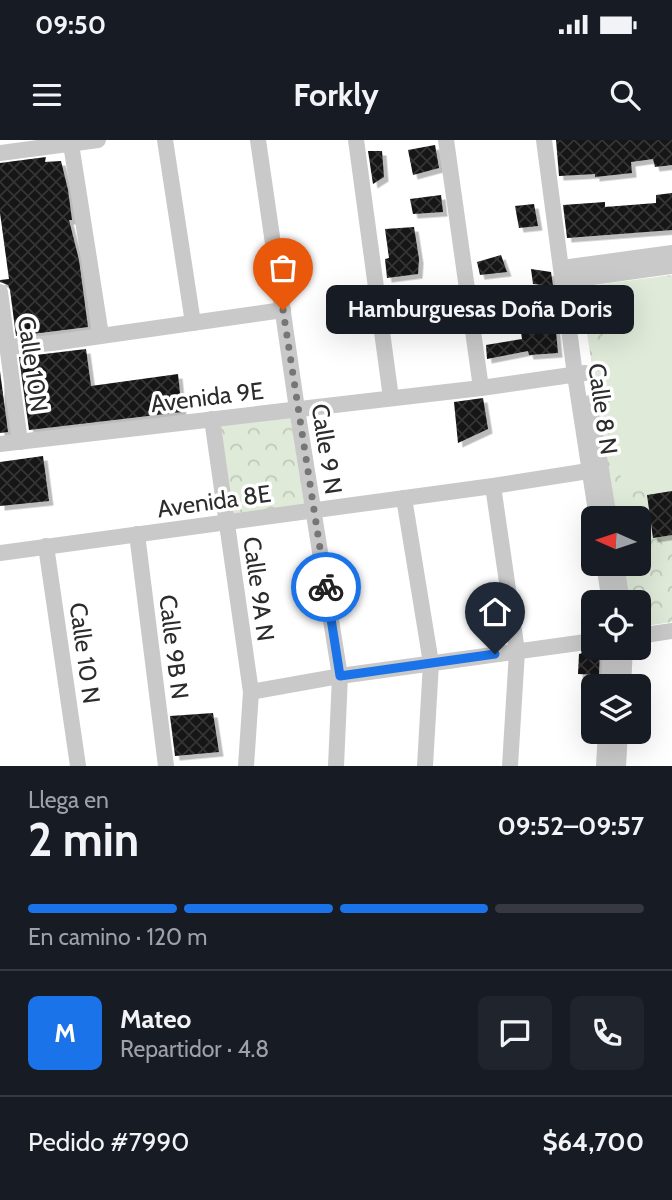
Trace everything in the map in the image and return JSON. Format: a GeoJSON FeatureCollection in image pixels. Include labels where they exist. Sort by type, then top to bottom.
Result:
{"type":"FeatureCollection","features":[{"type":"Feature","properties":{"kind":"street"},"geometry":{"type":"LineString","coordinates":[[0,153],[98,140]]}},
{"type":"Feature","properties":{"kind":"street"},"geometry":{"type":"LineString","coordinates":[[165,140],[193,323]]}},
{"type":"Feature","properties":{"kind":"street","name":"Calle 9 N"},"geometry":{"type":"LineString","coordinates":[[258,140],[340,676],[336,766]]}},
{"type":"Feature","properties":{"kind":"street"},"geometry":{"type":"LineString","coordinates":[[356,140],[391,398]]}},
{"type":"Feature","properties":{"kind":"street"},"geometry":{"type":"LineString","coordinates":[[446,140],[481,388]]}},
{"type":"Feature","properties":{"kind":"street","name":"Calle 8 N"},"geometry":{"type":"LineString","coordinates":[[544,140],[567,274],[595,470],[596,506]]}},
{"type":"Feature","properties":{"kind":"street"},"geometry":{"type":"LineString","coordinates":[[71,144],[101,335]]}},
{"type":"Feature","properties":{"kind":"street"},"geometry":{"type":"LineString","coordinates":[[567,274],[672,253]]}},
{"type":"Feature","properties":{"kind":"street"},"geometry":{"type":"LineString","coordinates":[[567,274],[672,267]]}},
{"type":"Feature","properties":{"kind":"street","name":"Calle 10N"},"geometry":{"type":"LineString","coordinates":[[0,292],[20,442]]}},
{"type":"Feature","properties":{"kind":"street"},"geometry":{"type":"LineString","coordinates":[[9,347],[283,310]]}},
{"type":"Feature","properties":{"kind":"street","name":"Avenida 9E"},"geometry":{"type":"LineString","coordinates":[[0,444],[580,374]]}},
{"type":"Feature","properties":{"kind":"street","name":"Calle 9A N"},"geometry":{"type":"LineString","coordinates":[[212,419],[251,692],[246,766]]}},
{"type":"Feature","properties":{"kind":"street","name":"Calle 8 N"},"geometry":{"type":"LineString","coordinates":[[595,470],[606,506]]}},
{"type":"Feature","properties":{"kind":"street","name":"Avenida 8E"},"geometry":{"type":"LineString","coordinates":[[0,553],[595,470]]}},
{"type":"Feature","properties":{"kind":"street"},"geometry":{"type":"LineString","coordinates":[[493,486],[517,651],[510,766]]}},
{"type":"Feature","properties":{"kind":"street"},"geometry":{"type":"LineString","coordinates":[[404,498],[430,663],[425,766]]}},
{"type":"Feature","properties":{"kind":"street","name":"Calle 9B N"},"geometry":{"type":"LineString","coordinates":[[137,534],[166,766]]}},
{"type":"Feature","properties":{"kind":"street","name":"Calle 10 N"},"geometry":{"type":"LineString","coordinates":[[46,547],[78,766]]}},
{"type":"Feature","properties":{"kind":"street"},"geometry":{"type":"LineString","coordinates":[[651,634],[672,631]]}},
{"type":"Feature","properties":{"kind":"street"},"geometry":{"type":"LineString","coordinates":[[251,692],[340,676],[581,643]]}},
{"type":"Feature","properties":{"kind":"street"},"geometry":{"type":"LineString","coordinates":[[604,766],[605,744]]}},
{"type":"Feature","properties":{"kind":"street"},"geometry":{"type":"LineString","coordinates":[[618,766],[619,744]]}},
{"type":"Feature","properties":{"kind":"green space"},"geometry":{"type":"Polygon","coordinates":[[[672,275],[672,622],[651,625],[651,590],[625,590],[624,576],[651,576],[651,506],[613,506],[580,287],[672,275]]]}},
{"type":"Feature","properties":{"kind":"green space"},"geometry":{"type":"Polygon","coordinates":[[[672,279],[672,487],[623,493],[597,289],[672,279]]]}},
{"type":"Feature","properties":{"kind":"green space"},"geometry":{"type":"Polygon","coordinates":[[[290,416],[306,504],[230,514],[217,425],[290,416]]]}},
{"type":"Feature","properties":{"kind":"building"},"geometry":{"type":"Polygon","coordinates":[[[556,140],[672,140],[672,165],[655,167],[653,159],[631,162],[632,173],[595,177],[595,174],[559,176],[556,140]]]}},
{"type":"Feature","properties":{"kind":"building"},"geometry":{"type":"Polygon","coordinates":[[[435,145],[439,168],[413,175],[408,150],[435,145]]]}},
{"type":"Feature","properties":{"kind":"building"},"geometry":{"type":"Polygon","coordinates":[[[368,151],[382,151],[384,177],[373,184],[368,151]]]}},
{"type":"Feature","properties":{"kind":"building"},"geometry":{"type":"Polygon","coordinates":[[[46,157],[45,162],[61,161],[68,190],[72,220],[69,220],[79,260],[88,327],[16,336],[10,290],[8,285],[0,282],[9,279],[0,213],[0,163],[46,157]]]}},
{"type":"Feature","properties":{"kind":"building"},"geometry":{"type":"Polygon","coordinates":[[[672,193],[672,230],[567,238],[563,205],[605,202],[605,207],[656,203],[656,195],[672,193]]]}},
{"type":"Feature","properties":{"kind":"building"},"geometry":{"type":"Polygon","coordinates":[[[441,195],[443,212],[413,214],[410,199],[441,195]]]}},
{"type":"Feature","properties":{"kind":"building"},"geometry":{"type":"Polygon","coordinates":[[[534,204],[538,226],[519,228],[515,206],[534,204]]]}},
{"type":"Feature","properties":{"kind":"building"},"geometry":{"type":"Polygon","coordinates":[[[414,227],[419,259],[418,274],[387,278],[385,259],[389,258],[385,229],[414,227]]]}},
{"type":"Feature","properties":{"kind":"building"},"geometry":{"type":"Polygon","coordinates":[[[501,255],[507,272],[480,275],[477,262],[501,255]]]}},
{"type":"Feature","properties":{"kind":"building"},"geometry":{"type":"Polygon","coordinates":[[[531,269],[551,272],[553,286],[533,284],[531,269]]]}},
{"type":"Feature","properties":{"kind":"building"},"geometry":{"type":"Polygon","coordinates":[[[425,302],[429,313],[406,316],[406,303],[425,302]]]}},
{"type":"Feature","properties":{"kind":"building"},"geometry":{"type":"Polygon","coordinates":[[[441,309],[446,327],[434,328],[431,312],[441,309]]]}},
{"type":"Feature","properties":{"kind":"building"},"geometry":{"type":"Polygon","coordinates":[[[554,310],[558,353],[529,355],[528,351],[487,359],[486,345],[522,339],[518,312],[554,310]]]}},
{"type":"Feature","properties":{"kind":"building"},"geometry":{"type":"Polygon","coordinates":[[[86,349],[91,386],[178,374],[182,412],[29,430],[19,357],[86,349]]]}},
{"type":"Feature","properties":{"kind":"building"},"geometry":{"type":"Polygon","coordinates":[[[0,371],[8,432],[0,433],[0,371]]]}},
{"type":"Feature","properties":{"kind":"building"},"geometry":{"type":"Polygon","coordinates":[[[483,398],[488,429],[458,443],[454,402],[483,398]]]}},
{"type":"Feature","properties":{"kind":"building"},"geometry":{"type":"Polygon","coordinates":[[[43,456],[49,501],[0,506],[0,462],[43,456]]]}},
{"type":"Feature","properties":{"kind":"building"},"geometry":{"type":"Polygon","coordinates":[[[672,491],[672,535],[653,538],[651,506],[649,506],[647,495],[672,491]]]}},
{"type":"Feature","properties":{"kind":"building"},"geometry":{"type":"Polygon","coordinates":[[[579,654],[581,660],[600,660],[599,674],[578,674],[579,654]]]}},
{"type":"Feature","properties":{"kind":"building"},"geometry":{"type":"Polygon","coordinates":[[[213,713],[219,752],[175,756],[170,716],[213,713]]]}},
{"type":"Feature","properties":{"kind":"way so far"},"geometry":{"type":"LineString","coordinates":[[283,310],[326,587]]}},
{"type":"Feature","properties":{"kind":"place","name":"Hamburguesas Doña Doris"},"geometry":{"type":"Point","coordinates":[283,310]}},
{"type":"Feature","properties":{"kind":"route"},"geometry":{"type":"LineString","coordinates":[[326,587],[340,676],[495,654]]}}]}
